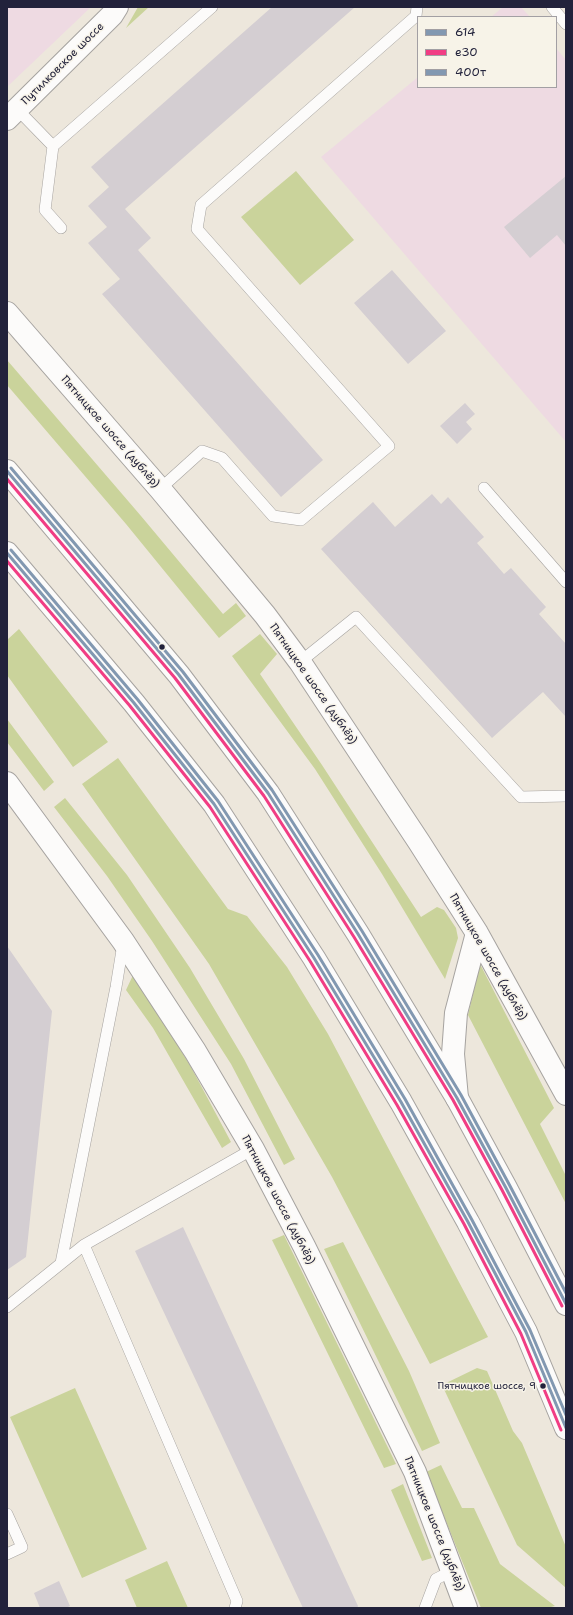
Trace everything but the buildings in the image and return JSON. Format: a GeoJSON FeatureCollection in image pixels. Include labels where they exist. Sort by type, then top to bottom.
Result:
{"type":"FeatureCollection","features":[{"type":"Feature","properties":{"kind":"street","name":"Путилковское шоссе"},"geometry":{"type":"LineString","coordinates":[[12,114],[112,14],[117,7]]}},
{"type":"Feature","properties":{"kind":"street","name":"Пятницкое шоссе (дублёр)"},"geometry":{"type":"LineString","coordinates":[[7,313],[160,489],[265,615],[300,662],[419,842],[476,933],[565,1090]]}},
{"type":"Feature","properties":{"kind":"street"},"geometry":{"type":"LineString","coordinates":[[7,471],[179,675],[268,793],[358,934],[457,1098],[506,1188],[566,1304]]}},
{"type":"Feature","properties":{"kind":"street"},"geometry":{"type":"LineString","coordinates":[[7,553],[134,703],[214,804],[314,958],[401,1102],[468,1222],[526,1332],[566,1428]]}},
{"type":"Feature","properties":{"kind":"street","name":"Пятницкое шоссе (дублёр)"},"geometry":{"type":"LineString","coordinates":[[7,783],[123,941],[195,1051],[253,1149],[304,1246],[415,1472],[466,1608]]}},
{"type":"Feature","properties":{"kind":"street"},"geometry":{"type":"LineString","coordinates":[[457,1098],[452,1054],[456,1013],[476,933]]}},
{"type":"Feature","properties":{"kind":"lane"},"geometry":{"type":"LineString","coordinates":[[61,228],[44,210],[53,146],[212,7]]}},
{"type":"Feature","properties":{"kind":"lane"},"geometry":{"type":"LineString","coordinates":[[160,489],[202,451],[222,458],[273,516],[301,520],[389,446],[197,229],[201,205],[416,16],[417,7]]}},
{"type":"Feature","properties":{"kind":"lane"},"geometry":{"type":"LineString","coordinates":[[552,7],[566,24]]}},
{"type":"Feature","properties":{"kind":"lane"},"geometry":{"type":"LineString","coordinates":[[12,114],[53,146]]}},
{"type":"Feature","properties":{"kind":"lane"},"geometry":{"type":"LineString","coordinates":[[484,488],[566,582]]}},
{"type":"Feature","properties":{"kind":"lane"},"geometry":{"type":"LineString","coordinates":[[300,662],[356,617],[521,797],[566,796]]}},
{"type":"Feature","properties":{"kind":"lane"},"geometry":{"type":"LineString","coordinates":[[61,1263],[116,987],[123,941]]}},
{"type":"Feature","properties":{"kind":"lane"},"geometry":{"type":"LineString","coordinates":[[7,1307],[84,1246],[253,1149]]}},
{"type":"Feature","properties":{"kind":"lane"},"geometry":{"type":"LineString","coordinates":[[84,1246],[237,1601],[236,1608]]}},
{"type":"Feature","properties":{"kind":"lane"},"geometry":{"type":"LineString","coordinates":[[7,1514],[22,1547],[7,1554]]}},
{"type":"Feature","properties":{"kind":"lane"},"geometry":{"type":"LineString","coordinates":[[425,1608],[436,1579],[452,1571]]}},
{"type":"Feature","properties":{"kind":"shaded area"},"geometry":{"type":"Polygon","coordinates":[[[7,7],[91,7],[7,87],[7,7]]]}},
{"type":"Feature","properties":{"kind":"shaded area"},"geometry":{"type":"Polygon","coordinates":[[[503,7],[521,7],[529,16],[492,16],[503,7]]]}},
{"type":"Feature","properties":{"kind":"shaded area"},"geometry":{"type":"Polygon","coordinates":[[[557,49],[566,60],[566,442],[321,157],[417,78],[417,88],[557,88],[557,49]]]}},
{"type":"Feature","properties":{"kind":"green space"},"geometry":{"type":"Polygon","coordinates":[[[138,7],[149,7],[126,28],[138,7]]]}},
{"type":"Feature","properties":{"kind":"green space"},"geometry":{"type":"Polygon","coordinates":[[[296,171],[354,240],[300,285],[241,217],[296,171]]]}},
{"type":"Feature","properties":{"kind":"green space"},"geometry":{"type":"Polygon","coordinates":[[[7,360],[223,614],[236,603],[246,616],[219,638],[126,524],[7,385],[7,360]]]}},
{"type":"Feature","properties":{"kind":"green space"},"geometry":{"type":"Polygon","coordinates":[[[19,629],[108,742],[73,767],[7,675],[7,640],[19,629]]]}},
{"type":"Feature","properties":{"kind":"green space"},"geometry":{"type":"Polygon","coordinates":[[[260,634],[277,654],[260,674],[322,765],[421,917],[437,907],[444,910],[456,928],[458,938],[445,979],[382,874],[315,769],[232,656],[260,634]]]}},
{"type":"Feature","properties":{"kind":"green space"},"geometry":{"type":"Polygon","coordinates":[[[7,719],[54,782],[44,791],[7,742],[7,719]]]}},
{"type":"Feature","properties":{"kind":"green space"},"geometry":{"type":"Polygon","coordinates":[[[118,758],[228,909],[247,916],[287,967],[328,1034],[488,1337],[430,1364],[332,1177],[209,964],[82,784],[118,758]]]}},
{"type":"Feature","properties":{"kind":"green space"},"geometry":{"type":"Polygon","coordinates":[[[65,798],[127,875],[190,968],[244,1059],[295,1159],[284,1165],[231,1064],[152,941],[107,876],[54,807],[65,798]]]}},
{"type":"Feature","properties":{"kind":"green space"},"geometry":{"type":"Polygon","coordinates":[[[480,964],[554,1108],[540,1124],[566,1176],[566,1204],[468,1015],[480,964]]]}},
{"type":"Feature","properties":{"kind":"green space"},"geometry":{"type":"Polygon","coordinates":[[[134,973],[191,1067],[231,1142],[222,1148],[153,1028],[126,990],[134,973]]]}},
{"type":"Feature","properties":{"kind":"green space"},"geometry":{"type":"Polygon","coordinates":[[[284,1235],[396,1464],[384,1468],[272,1240],[284,1235]]]}},
{"type":"Feature","properties":{"kind":"green space"},"geometry":{"type":"Polygon","coordinates":[[[343,1242],[409,1371],[440,1443],[422,1451],[324,1249],[343,1242]]]}},
{"type":"Feature","properties":{"kind":"green space"},"geometry":{"type":"Polygon","coordinates":[[[477,1368],[487,1371],[513,1431],[522,1443],[566,1547],[566,1588],[517,1545],[442,1385],[477,1368]]]}},
{"type":"Feature","properties":{"kind":"green space"},"geometry":{"type":"Polygon","coordinates":[[[75,1388],[147,1549],[82,1578],[10,1417],[75,1388]]]}},
{"type":"Feature","properties":{"kind":"green space"},"geometry":{"type":"Polygon","coordinates":[[[441,1465],[462,1508],[474,1508],[500,1564],[555,1606],[547,1608],[481,1608],[426,1472],[441,1465]]]}},
{"type":"Feature","properties":{"kind":"green space"},"geometry":{"type":"Polygon","coordinates":[[[403,1484],[432,1558],[422,1561],[391,1490],[403,1484]]]}},
{"type":"Feature","properties":{"kind":"green space"},"geometry":{"type":"Polygon","coordinates":[[[167,1561],[188,1608],[137,1608],[125,1580],[167,1561]]]}},
{"type":"Feature","properties":{"kind":"transit line","name":"400т"},"geometry":{"type":"LineString","coordinates":[[11,468],[183,672],[272,790],[362,931],[461,1095],[566,1293]]}},
{"type":"Feature","properties":{"kind":"transit line","name":"614"},"geometry":{"type":"LineString","coordinates":[[7,471],[179,675],[268,793],[358,934],[457,1098],[506,1188],[566,1304]]}},
{"type":"Feature","properties":{"kind":"transit line","name":"е30"},"geometry":{"type":"LineString","coordinates":[[7,479],[175,678],[264,796],[354,937],[453,1100],[502,1190],[562,1306]]}},
{"type":"Feature","properties":{"kind":"transit line","name":"400т"},"geometry":{"type":"LineString","coordinates":[[11,550],[138,700],[218,801],[318,955],[405,1099],[472,1220],[530,1330],[566,1415]]}},
{"type":"Feature","properties":{"kind":"transit line","name":"614"},"geometry":{"type":"LineString","coordinates":[[7,553],[134,703],[214,804],[314,958],[401,1102],[468,1222],[526,1332],[566,1428]]}},
{"type":"Feature","properties":{"kind":"transit line","name":"е30"},"geometry":{"type":"LineString","coordinates":[[7,561],[130,706],[210,807],[310,961],[397,1105],[464,1224],[521,1334],[561,1430]]}},
{"type":"Feature","properties":{"kind":"place","name":"Пятницкое шоссе, 9"},"geometry":{"type":"Point","coordinates":[543,1386]}}]}
